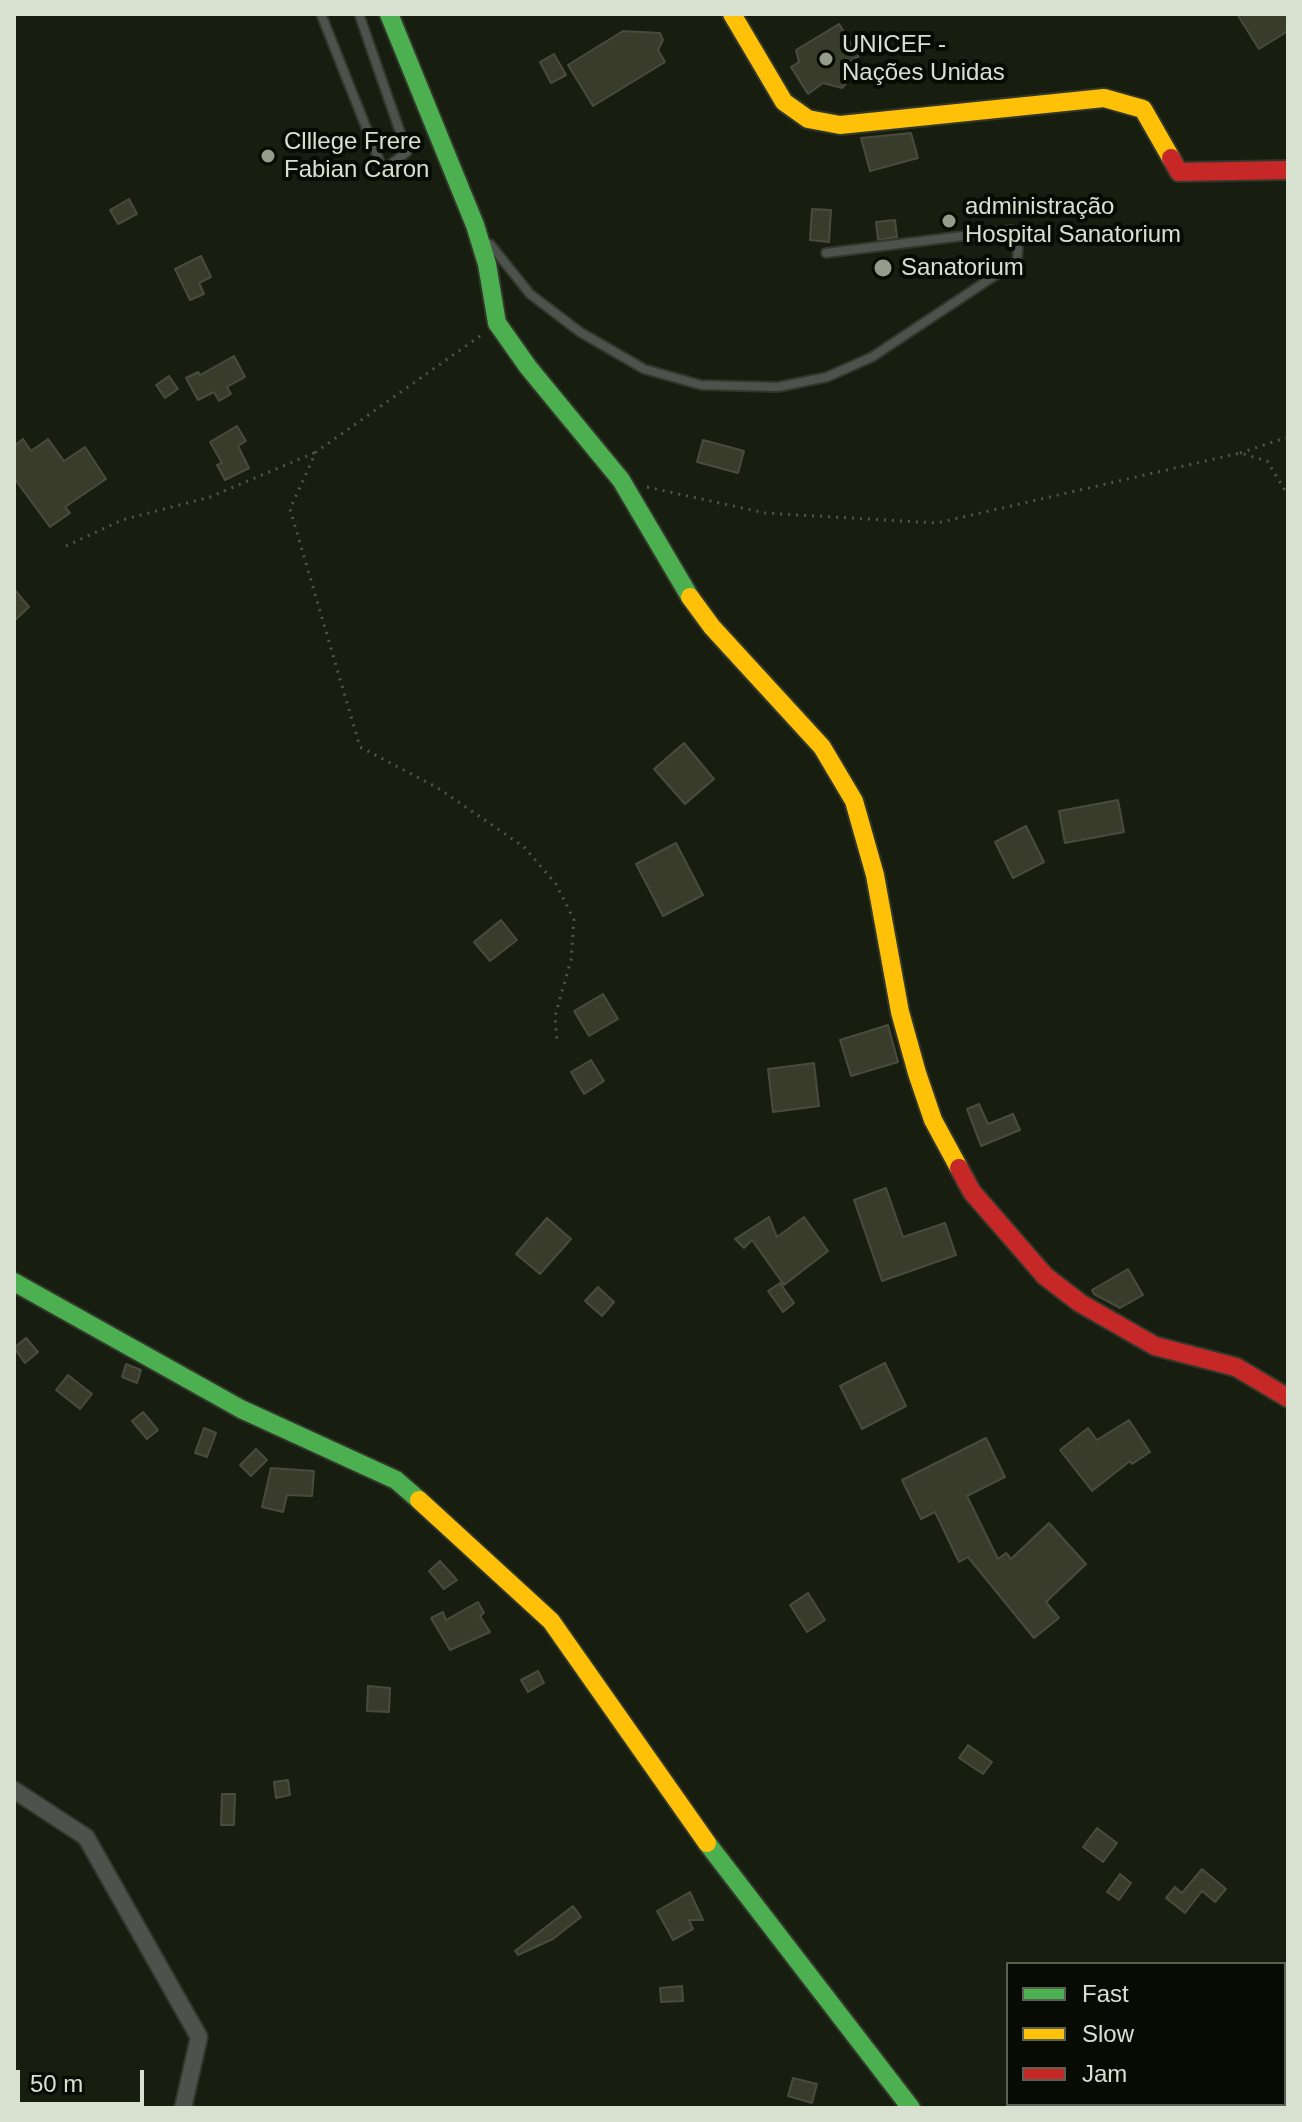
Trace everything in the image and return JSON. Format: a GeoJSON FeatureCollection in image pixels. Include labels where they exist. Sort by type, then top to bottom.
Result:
{"type":"FeatureCollection","features":[{"type":"Feature","properties":{"kind":"street"},"geometry":{"type":"LineString","coordinates":[[389,14],[475,225],[487,264],[497,323],[528,367],[621,480],[678,581],[712,627],[822,747],[854,801],[875,875],[900,1012],[917,1073],[933,1120],[972,1192],[1045,1276],[1080,1303],[1155,1346],[1236,1367],[1288,1398]]}},
{"type":"Feature","properties":{"kind":"street"},"geometry":{"type":"LineString","coordinates":[[732,14],[784,102],[808,119],[840,125],[1104,98],[1143,109],[1179,172],[1288,170]]}},
{"type":"Feature","properties":{"kind":"street"},"geometry":{"type":"LineString","coordinates":[[14,1282],[241,1409],[396,1480],[551,1621],[724,1867],[911,2108]]}},
{"type":"Feature","properties":{"kind":"street"},"geometry":{"type":"LineString","coordinates":[[14,1790],[86,1837],[199,2037],[183,2108]]}},
{"type":"Feature","properties":{"kind":"lane"},"geometry":{"type":"LineString","coordinates":[[321,14],[383,170],[407,152],[359,14]]}},
{"type":"Feature","properties":{"kind":"lane"},"geometry":{"type":"LineString","coordinates":[[475,225],[530,294],[580,332],[644,369],[701,385],[778,387],[827,377],[872,357],[1017,261],[1018,247],[1011,230],[826,253]]}},
{"type":"Feature","properties":{"kind":"path"},"geometry":{"type":"LineString","coordinates":[[66,546],[122,520],[210,497],[316,452],[497,323]]}},
{"type":"Feature","properties":{"kind":"path"},"geometry":{"type":"LineString","coordinates":[[621,480],[765,513],[937,523],[1240,453],[1288,437]]}},
{"type":"Feature","properties":{"kind":"path"},"geometry":{"type":"LineString","coordinates":[[316,452],[290,509],[360,747],[438,788],[524,847],[556,884],[574,920],[571,960],[555,1016],[557,1041]]}},
{"type":"Feature","properties":{"kind":"path"},"geometry":{"type":"LineString","coordinates":[[1240,453],[1267,461],[1288,495]]}},
{"type":"Feature","properties":{"kind":"building"},"geometry":{"type":"Polygon","coordinates":[[[1237,14],[1288,14],[1288,31],[1259,49],[1237,14]]]}},
{"type":"Feature","properties":{"kind":"building","name":"UNICEF - Nações Unidas"},"geometry":{"type":"Polygon","coordinates":[[[839,24],[859,56],[844,64],[852,77],[842,88],[823,83],[808,94],[791,67],[799,62],[796,50],[839,24]]]}},
{"type":"Feature","properties":{"kind":"building"},"geometry":{"type":"Polygon","coordinates":[[[623,31],[660,33],[663,40],[658,50],[665,62],[593,106],[568,65],[623,31]]]}},
{"type":"Feature","properties":{"kind":"building"},"geometry":{"type":"Polygon","coordinates":[[[554,54],[566,75],[551,83],[540,62],[554,54]]]}},
{"type":"Feature","properties":{"kind":"building"},"geometry":{"type":"Polygon","coordinates":[[[911,133],[918,158],[870,171],[861,138],[911,133]]]}},
{"type":"Feature","properties":{"kind":"building"},"geometry":{"type":"Polygon","coordinates":[[[129,199],[137,214],[118,224],[110,210],[129,199]]]}},
{"type":"Feature","properties":{"kind":"building"},"geometry":{"type":"Polygon","coordinates":[[[812,209],[831,210],[829,242],[810,240],[812,209]]]}},
{"type":"Feature","properties":{"kind":"building"},"geometry":{"type":"Polygon","coordinates":[[[895,220],[897,237],[878,240],[876,222],[895,220]]]}},
{"type":"Feature","properties":{"kind":"building"},"geometry":{"type":"Polygon","coordinates":[[[201,256],[211,277],[199,283],[204,294],[190,300],[175,269],[201,256]]]}},
{"type":"Feature","properties":{"kind":"building"},"geometry":{"type":"Polygon","coordinates":[[[234,356],[245,377],[227,387],[231,394],[219,401],[214,392],[198,400],[186,378],[198,372],[200,375],[234,356]]]}},
{"type":"Feature","properties":{"kind":"building"},"geometry":{"type":"Polygon","coordinates":[[[169,376],[178,389],[165,398],[156,385],[169,376]]]}},
{"type":"Feature","properties":{"kind":"building"},"geometry":{"type":"Polygon","coordinates":[[[237,426],[246,441],[238,446],[249,468],[225,480],[217,465],[222,463],[210,442],[237,426]]]}},
{"type":"Feature","properties":{"kind":"building"},"geometry":{"type":"Polygon","coordinates":[[[23,439],[31,451],[48,439],[64,461],[85,447],[106,479],[65,507],[70,513],[50,527],[14,478],[14,446],[23,439]]]}},
{"type":"Feature","properties":{"kind":"building"},"geometry":{"type":"Polygon","coordinates":[[[703,440],[744,451],[738,473],[697,462],[703,440]]]}},
{"type":"Feature","properties":{"kind":"building"},"geometry":{"type":"Polygon","coordinates":[[[14,589],[29,607],[14,621],[14,589]]]}},
{"type":"Feature","properties":{"kind":"building"},"geometry":{"type":"Polygon","coordinates":[[[684,743],[714,779],[685,804],[654,769],[684,743]]]}},
{"type":"Feature","properties":{"kind":"building"},"geometry":{"type":"Polygon","coordinates":[[[1118,800],[1124,832],[1065,843],[1059,811],[1118,800]]]}},
{"type":"Feature","properties":{"kind":"building"},"geometry":{"type":"Polygon","coordinates":[[[1026,826],[1044,862],[1013,878],[995,842],[1026,826]]]}},
{"type":"Feature","properties":{"kind":"building"},"geometry":{"type":"Polygon","coordinates":[[[676,843],[703,895],[663,916],[636,864],[676,843]]]}},
{"type":"Feature","properties":{"kind":"building"},"geometry":{"type":"Polygon","coordinates":[[[501,920],[517,940],[490,961],[474,942],[501,920]]]}},
{"type":"Feature","properties":{"kind":"building"},"geometry":{"type":"Polygon","coordinates":[[[603,994],[618,1019],[589,1036],[574,1011],[603,994]]]}},
{"type":"Feature","properties":{"kind":"building"},"geometry":{"type":"Polygon","coordinates":[[[888,1025],[898,1062],[851,1076],[840,1040],[888,1025]]]}},
{"type":"Feature","properties":{"kind":"building"},"geometry":{"type":"Polygon","coordinates":[[[591,1060],[604,1081],[584,1094],[571,1072],[591,1060]]]}},
{"type":"Feature","properties":{"kind":"building"},"geometry":{"type":"Polygon","coordinates":[[[814,1063],[819,1106],[773,1112],[768,1069],[814,1063]]]}},
{"type":"Feature","properties":{"kind":"building"},"geometry":{"type":"Polygon","coordinates":[[[979,1104],[988,1124],[1013,1114],[1020,1130],[981,1146],[967,1109],[979,1104]]]}},
{"type":"Feature","properties":{"kind":"building"},"geometry":{"type":"Polygon","coordinates":[[[886,1188],[903,1237],[945,1223],[956,1255],[882,1281],[854,1200],[886,1188]]]}},
{"type":"Feature","properties":{"kind":"building"},"geometry":{"type":"Polygon","coordinates":[[[769,1217],[777,1237],[804,1217],[828,1251],[784,1285],[752,1240],[744,1248],[735,1239],[769,1217]]]}},
{"type":"Feature","properties":{"kind":"building"},"geometry":{"type":"Polygon","coordinates":[[[547,1218],[571,1239],[540,1274],[516,1254],[547,1218]]]}},
{"type":"Feature","properties":{"kind":"building"},"geometry":{"type":"Polygon","coordinates":[[[1128,1269],[1143,1295],[1120,1308],[1094,1294],[1092,1290],[1128,1269]]]}},
{"type":"Feature","properties":{"kind":"building"},"geometry":{"type":"Polygon","coordinates":[[[780,1283],[794,1303],[783,1312],[768,1291],[780,1283]]]}},
{"type":"Feature","properties":{"kind":"building"},"geometry":{"type":"Polygon","coordinates":[[[598,1287],[614,1302],[602,1316],[585,1301],[598,1287]]]}},
{"type":"Feature","properties":{"kind":"building"},"geometry":{"type":"Polygon","coordinates":[[[26,1338],[38,1352],[25,1363],[14,1348],[26,1338]]]}},
{"type":"Feature","properties":{"kind":"building"},"geometry":{"type":"Polygon","coordinates":[[[885,1363],[906,1406],[862,1429],[840,1386],[885,1363]]]}},
{"type":"Feature","properties":{"kind":"building"},"geometry":{"type":"Polygon","coordinates":[[[126,1364],[141,1370],[137,1383],[122,1377],[126,1364]]]}},
{"type":"Feature","properties":{"kind":"building"},"geometry":{"type":"Polygon","coordinates":[[[68,1375],[92,1394],[80,1409],[56,1390],[68,1375]]]}},
{"type":"Feature","properties":{"kind":"building"},"geometry":{"type":"Polygon","coordinates":[[[143,1412],[158,1430],[147,1439],[132,1421],[143,1412]]]}},
{"type":"Feature","properties":{"kind":"building"},"geometry":{"type":"Polygon","coordinates":[[[1129,1420],[1150,1452],[1132,1464],[1130,1461],[1092,1491],[1060,1450],[1088,1428],[1097,1440],[1129,1420]]]}},
{"type":"Feature","properties":{"kind":"building"},"geometry":{"type":"Polygon","coordinates":[[[204,1428],[216,1433],[207,1457],[195,1453],[204,1428]]]}},
{"type":"Feature","properties":{"kind":"building"},"geometry":{"type":"Polygon","coordinates":[[[986,1438],[1005,1477],[967,1496],[998,1559],[1006,1553],[1011,1559],[1049,1523],[1086,1564],[1046,1602],[1059,1618],[1034,1638],[968,1557],[959,1562],[935,1512],[921,1519],[902,1480],[986,1438]]]}},
{"type":"Feature","properties":{"kind":"building"},"geometry":{"type":"Polygon","coordinates":[[[256,1449],[267,1460],[251,1476],[240,1465],[256,1449]]]}},
{"type":"Feature","properties":{"kind":"building"},"geometry":{"type":"Polygon","coordinates":[[[271,1468],[314,1471],[312,1496],[287,1495],[283,1512],[262,1507],[271,1468]]]}},
{"type":"Feature","properties":{"kind":"building"},"geometry":{"type":"Polygon","coordinates":[[[440,1561],[457,1580],[444,1589],[429,1571],[440,1561]]]}},
{"type":"Feature","properties":{"kind":"building"},"geometry":{"type":"Polygon","coordinates":[[[808,1593],[825,1620],[807,1632],[790,1605],[808,1593]]]}},
{"type":"Feature","properties":{"kind":"building"},"geometry":{"type":"Polygon","coordinates":[[[478,1602],[484,1613],[480,1616],[490,1632],[450,1650],[431,1618],[443,1612],[446,1620],[478,1602]]]}},
{"type":"Feature","properties":{"kind":"building"},"geometry":{"type":"Polygon","coordinates":[[[538,1671],[544,1683],[528,1692],[521,1680],[538,1671]]]}},
{"type":"Feature","properties":{"kind":"building"},"geometry":{"type":"Polygon","coordinates":[[[368,1686],[390,1688],[389,1712],[367,1711],[368,1686]]]}},
{"type":"Feature","properties":{"kind":"building"},"geometry":{"type":"Polygon","coordinates":[[[968,1745],[992,1762],[983,1774],[959,1758],[968,1745]]]}},
{"type":"Feature","properties":{"kind":"building"},"geometry":{"type":"Polygon","coordinates":[[[288,1780],[290,1795],[276,1798],[274,1782],[288,1780]]]}},
{"type":"Feature","properties":{"kind":"building"},"geometry":{"type":"Polygon","coordinates":[[[222,1794],[235,1794],[234,1825],[221,1825],[222,1794]]]}},
{"type":"Feature","properties":{"kind":"building"},"geometry":{"type":"Polygon","coordinates":[[[1097,1828],[1117,1843],[1103,1862],[1083,1847],[1097,1828]]]}},
{"type":"Feature","properties":{"kind":"building"},"geometry":{"type":"Polygon","coordinates":[[[1202,1869],[1226,1889],[1215,1902],[1202,1891],[1185,1913],[1166,1898],[1175,1887],[1182,1893],[1202,1869]]]}},
{"type":"Feature","properties":{"kind":"building"},"geometry":{"type":"Polygon","coordinates":[[[1120,1874],[1131,1883],[1119,1900],[1107,1892],[1120,1874]]]}},
{"type":"Feature","properties":{"kind":"building"},"geometry":{"type":"Polygon","coordinates":[[[690,1892],[703,1920],[689,1920],[693,1929],[673,1940],[657,1911],[690,1892]]]}},
{"type":"Feature","properties":{"kind":"building"},"geometry":{"type":"Polygon","coordinates":[[[573,1906],[581,1917],[553,1939],[518,1955],[515,1951],[573,1906]]]}},
{"type":"Feature","properties":{"kind":"building"},"geometry":{"type":"Polygon","coordinates":[[[682,1986],[683,2001],[661,2002],[660,1988],[682,1986]]]}},
{"type":"Feature","properties":{"kind":"building"},"geometry":{"type":"Polygon","coordinates":[[[793,2078],[817,2084],[812,2103],[788,2096],[793,2078]]]}},
{"type":"Feature","properties":{"kind":"traffic: fast"},"geometry":{"type":"LineString","coordinates":[[389,14],[475,225],[487,264],[497,323],[528,367],[621,480],[690,597]]}},
{"type":"Feature","properties":{"kind":"traffic: fast"},"geometry":{"type":"LineString","coordinates":[[14,1282],[241,1409],[396,1480],[419,1500]]}},
{"type":"Feature","properties":{"kind":"traffic: fast"},"geometry":{"type":"LineString","coordinates":[[707,1843],[911,2108]]}},
{"type":"Feature","properties":{"kind":"traffic: slow"},"geometry":{"type":"LineString","coordinates":[[732,14],[784,102],[808,119],[840,125],[1104,98],[1143,109],[1171,158]]}},
{"type":"Feature","properties":{"kind":"traffic: slow"},"geometry":{"type":"LineString","coordinates":[[690,597],[712,627],[822,747],[854,801],[875,875],[900,1012],[917,1073],[933,1120],[959,1168]]}},
{"type":"Feature","properties":{"kind":"traffic: slow"},"geometry":{"type":"LineString","coordinates":[[419,1500],[551,1621],[707,1843]]}},
{"type":"Feature","properties":{"kind":"traffic: jam"},"geometry":{"type":"LineString","coordinates":[[1171,158],[1179,172],[1288,170]]}},
{"type":"Feature","properties":{"kind":"traffic: jam"},"geometry":{"type":"LineString","coordinates":[[959,1168],[972,1192],[1045,1276],[1080,1303],[1155,1346],[1236,1367],[1288,1398]]}},
{"type":"Feature","properties":{"kind":"place","name":"UNICEF - Nações Unidas"},"geometry":{"type":"Point","coordinates":[826,59]}},
{"type":"Feature","properties":{"kind":"place","name":"Clllege Frere Fabian Caron"},"geometry":{"type":"Point","coordinates":[268,156]}},
{"type":"Feature","properties":{"kind":"place","name":"administração Hospital Sanatorium"},"geometry":{"type":"Point","coordinates":[949,221]}},
{"type":"Feature","properties":{"kind":"place","name":"Sanatorium"},"geometry":{"type":"Point","coordinates":[883,268]}}]}
